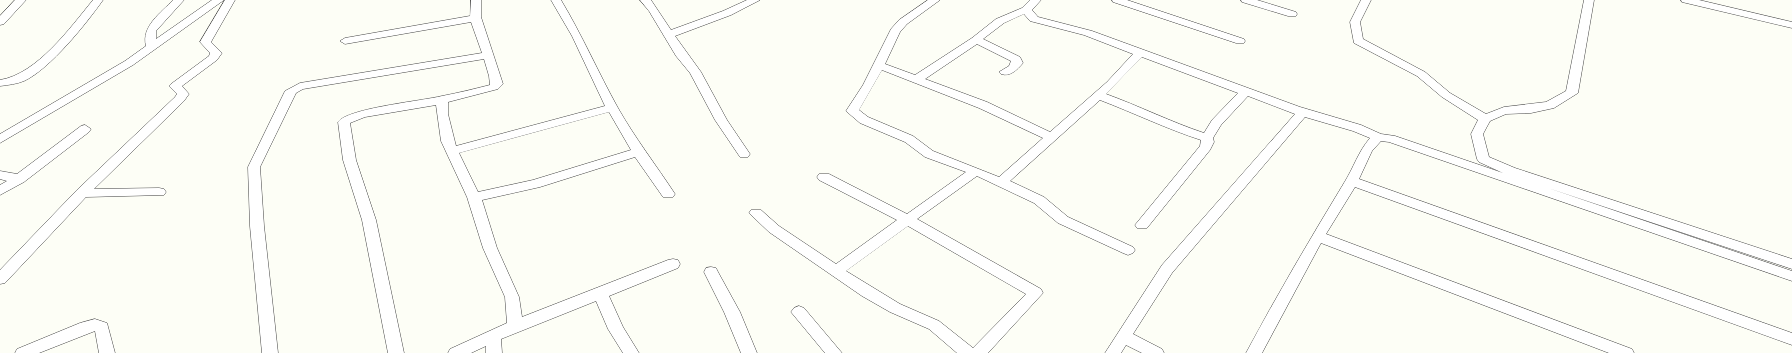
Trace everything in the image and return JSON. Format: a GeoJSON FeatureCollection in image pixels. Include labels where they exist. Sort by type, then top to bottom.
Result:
{"type":"FeatureCollection","features":[{"type":"Feature","properties":{"kind":"street"},"geometry":{"type":"LineString","coordinates":[[0,22],[21,0]]}},
{"type":"Feature","properties":{"kind":"street"},"geometry":{"type":"LineString","coordinates":[[0,83],[21,78],[31,71],[53,51],[98,0]]}},
{"type":"Feature","properties":{"kind":"street"},"geometry":{"type":"LineString","coordinates":[[152,46],[150,35],[151,30],[179,0]]}},
{"type":"Feature","properties":{"kind":"street"},"geometry":{"type":"LineString","coordinates":[[0,139],[129,63],[219,0]]}},
{"type":"Feature","properties":{"kind":"street"},"geometry":{"type":"LineString","coordinates":[[0,279],[82,193],[180,99],[183,94],[175,86],[213,58],[216,53],[205,42],[230,0]]}},
{"type":"Feature","properties":{"kind":"street"},"geometry":{"type":"LineString","coordinates":[[396,353],[369,222],[347,148],[344,122],[363,114],[442,100],[494,87],[497,84],[495,74],[475,18],[476,0]]}},
{"type":"Feature","properties":{"kind":"street"},"geometry":{"type":"LineString","coordinates":[[556,0],[577,36],[612,108],[630,136],[638,152],[668,194]]}},
{"type":"Feature","properties":{"kind":"street"},"geometry":{"type":"LineString","coordinates":[[935,0],[903,22],[895,31],[869,85],[852,111],[864,120],[909,139],[929,154],[976,171],[1039,200],[1063,220],[1128,250]]}},
{"type":"Feature","properties":{"kind":"street"},"geometry":{"type":"LineString","coordinates":[[916,80],[976,40],[1000,21],[1026,10],[1036,0]]}},
{"type":"Feature","properties":{"kind":"street"},"geometry":{"type":"LineString","coordinates":[[1117,0],[1240,41]]}},
{"type":"Feature","properties":{"kind":"street"},"geometry":{"type":"LineString","coordinates":[[1246,0],[1292,14]]}},
{"type":"Feature","properties":{"kind":"street"},"geometry":{"type":"LineString","coordinates":[[1366,0],[1355,22],[1358,41],[1421,74],[1446,95],[1485,119]]}},
{"type":"Feature","properties":{"kind":"street"},"geometry":{"type":"LineString","coordinates":[[1589,0],[1585,29],[1576,63],[1572,93],[1550,105],[1531,109],[1504,111],[1485,119],[1477,134],[1483,159],[1492,164],[1792,264]]}},
{"type":"Feature","properties":{"kind":"street"},"geometry":{"type":"LineString","coordinates":[[1686,0],[1792,25]]}},
{"type":"Feature","properties":{"kind":"street"},"geometry":{"type":"LineString","coordinates":[[648,1],[682,56],[695,72],[721,120],[744,154]]}},
{"type":"Feature","properties":{"kind":"street"},"geometry":{"type":"LineString","coordinates":[[668,34],[746,2]]}},
{"type":"Feature","properties":{"kind":"street"},"geometry":{"type":"LineString","coordinates":[[1026,10],[1034,19],[1088,33],[1303,112],[1356,128],[1378,137],[1391,139],[1662,233],[1792,276]]}},
{"type":"Feature","properties":{"kind":"street"},"geometry":{"type":"LineString","coordinates":[[345,41],[475,18]]}},
{"type":"Feature","properties":{"kind":"street"},"geometry":{"type":"LineString","coordinates":[[976,40],[1016,59],[1017,63],[1013,68],[1005,72]]}},
{"type":"Feature","properties":{"kind":"street"},"geometry":{"type":"LineString","coordinates":[[1001,182],[1098,95],[1140,53]]}},
{"type":"Feature","properties":{"kind":"street"},"geometry":{"type":"LineString","coordinates":[[270,353],[256,226],[254,167],[291,91],[300,86],[487,55]]}},
{"type":"Feature","properties":{"kind":"street"},"geometry":{"type":"LineString","coordinates":[[878,65],[983,105],[1052,137]]}},
{"type":"Feature","properties":{"kind":"street"},"geometry":{"type":"LineString","coordinates":[[1142,225],[1206,147],[1208,142],[1207,138],[1216,123],[1246,91]]}},
{"type":"Feature","properties":{"kind":"street"},"geometry":{"type":"LineString","coordinates":[[1098,95],[1138,110],[1174,127],[1207,138]]}},
{"type":"Feature","properties":{"kind":"street"},"geometry":{"type":"LineString","coordinates":[[442,100],[444,130],[447,141],[454,159],[474,197],[490,248],[512,297],[515,326]]}},
{"type":"Feature","properties":{"kind":"street"},"geometry":{"type":"LineString","coordinates":[[452,151],[612,108]]}},
{"type":"Feature","properties":{"kind":"street"},"geometry":{"type":"LineString","coordinates":[[1113,353],[1167,269],[1303,112]]}},
{"type":"Feature","properties":{"kind":"street"},"geometry":{"type":"LineString","coordinates":[[0,191],[19,179],[85,129]]}},
{"type":"Feature","properties":{"kind":"street"},"geometry":{"type":"LineString","coordinates":[[1254,353],[1318,236],[1352,181],[1366,150],[1371,142],[1378,137]]}},
{"type":"Feature","properties":{"kind":"street"},"geometry":{"type":"LineString","coordinates":[[474,197],[535,184],[638,152]]}},
{"type":"Feature","properties":{"kind":"street"},"geometry":{"type":"LineString","coordinates":[[837,270],[976,171]]}},
{"type":"Feature","properties":{"kind":"street"},"geometry":{"type":"LineString","coordinates":[[0,175],[19,179]]}},
{"type":"Feature","properties":{"kind":"street"},"geometry":{"type":"LineString","coordinates":[[824,177],[908,220],[1036,293],[978,353]]}},
{"type":"Feature","properties":{"kind":"street"},"geometry":{"type":"LineString","coordinates":[[1352,181],[1792,339]]}},
{"type":"Feature","properties":{"kind":"street"},"geometry":{"type":"LineString","coordinates":[[82,193],[159,192]]}},
{"type":"Feature","properties":{"kind":"street"},"geometry":{"type":"LineString","coordinates":[[756,213],[804,250],[837,270],[879,299],[934,325],[968,353]]}},
{"type":"Feature","properties":{"kind":"street"},"geometry":{"type":"LineString","coordinates":[[1318,236],[1626,353]]}},
{"type":"Feature","properties":{"kind":"street"},"geometry":{"type":"LineString","coordinates":[[456,353],[515,326],[600,294],[673,264]]}},
{"type":"Feature","properties":{"kind":"street"},"geometry":{"type":"LineString","coordinates":[[711,272],[732,312],[749,353]]}},
{"type":"Feature","properties":{"kind":"street"},"geometry":{"type":"LineString","coordinates":[[600,294],[616,329],[631,353]]}},
{"type":"Feature","properties":{"kind":"street"},"geometry":{"type":"LineString","coordinates":[[799,312],[834,353]]}},
{"type":"Feature","properties":{"kind":"street"},"geometry":{"type":"LineString","coordinates":[[23,353],[85,327],[95,325],[102,327],[108,353]]}},
{"type":"Feature","properties":{"kind":"street"},"geometry":{"type":"LineString","coordinates":[[493,336],[494,353]]}},
{"type":"Feature","properties":{"kind":"street"},"geometry":{"type":"LineString","coordinates":[[1123,336],[1156,353]]}}]}
